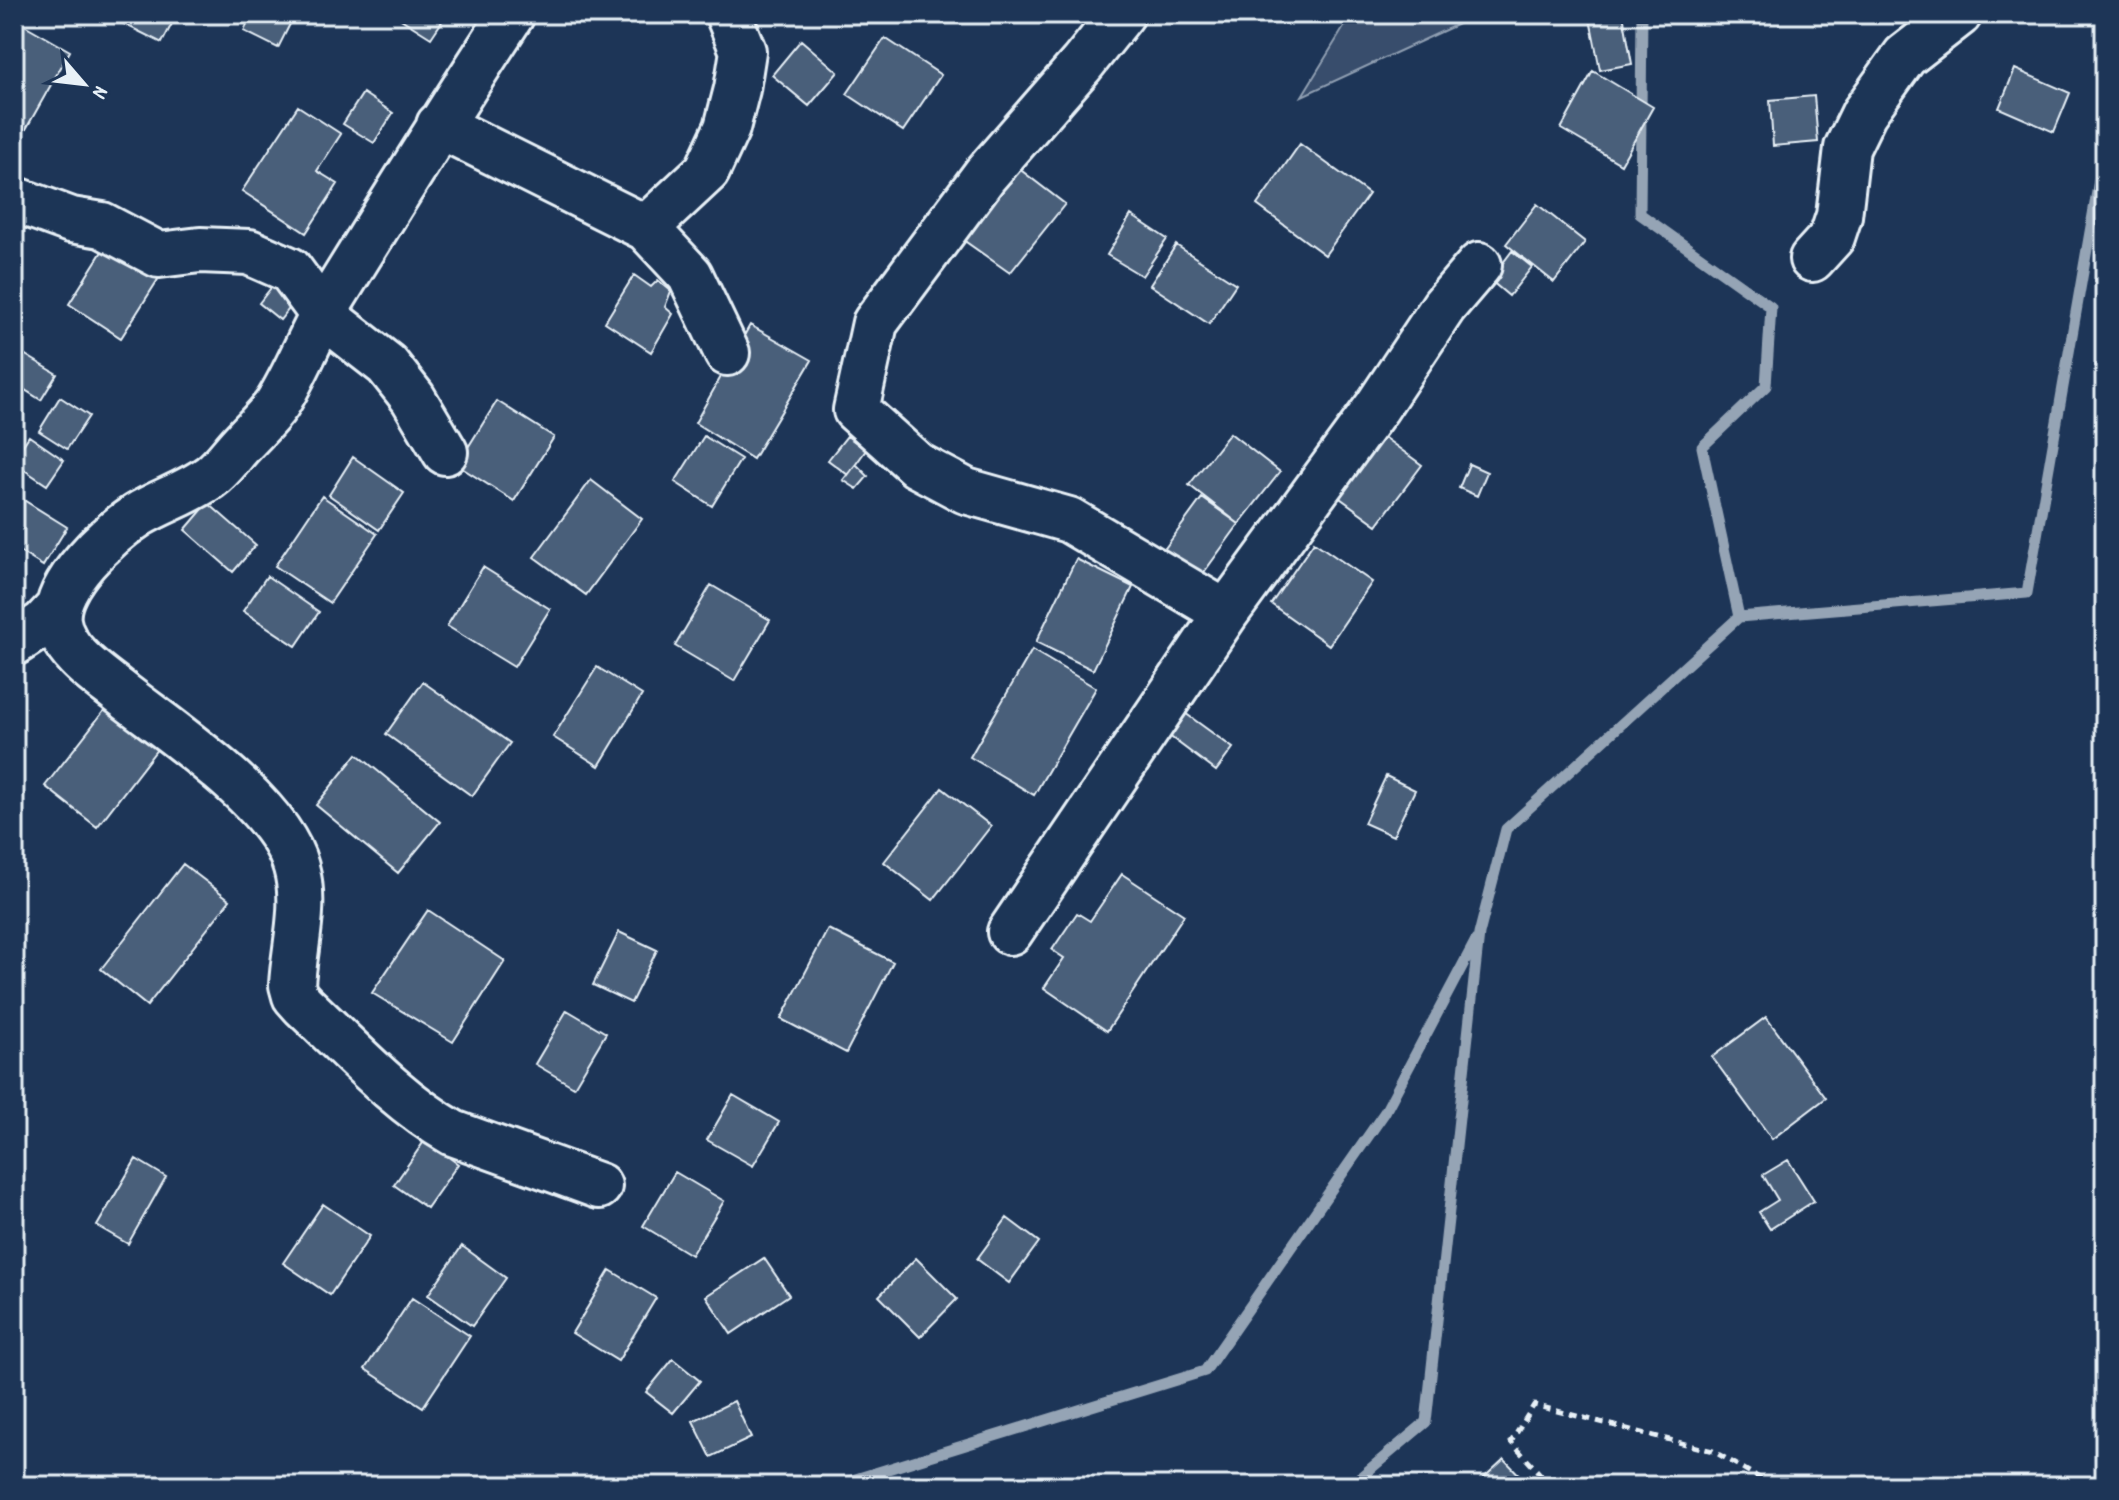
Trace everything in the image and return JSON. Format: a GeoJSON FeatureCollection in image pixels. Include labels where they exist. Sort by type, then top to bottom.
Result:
{"type":"FeatureCollection","features":[{"type":"Feature","properties":{"kind":"street"},"geometry":{"type":"LineString","coordinates":[[14,643],[43,624],[58,608],[74,576],[107,539],[141,513],[211,477],[276,406],[323,315],[439,125],[512,14]]}},
{"type":"Feature","properties":{"kind":"street"},"geometry":{"type":"LineString","coordinates":[[646,228],[707,171],[727,128],[743,51],[728,14]]}},
{"type":"Feature","properties":{"kind":"street"},"geometry":{"type":"LineString","coordinates":[[1122,14],[985,175],[875,323],[856,410],[917,465],[966,491],[1069,520],[1226,613]]}},
{"type":"Feature","properties":{"kind":"street"},"geometry":{"type":"LineString","coordinates":[[1812,259],[1832,237],[1839,216],[1847,148],[1864,113],[1905,56],[1959,14]]}},
{"type":"Feature","properties":{"kind":"street"},"geometry":{"type":"LineString","coordinates":[[439,125],[646,228],[690,275],[727,353]]}},
{"type":"Feature","properties":{"kind":"street"},"geometry":{"type":"LineString","coordinates":[[14,199],[71,220],[102,225],[159,255],[200,250],[249,252],[290,270],[323,315],[387,365],[413,398],[445,452]]}},
{"type":"Feature","properties":{"kind":"street"},"geometry":{"type":"LineString","coordinates":[[1010,932],[1226,613],[1377,407],[1453,295],[1479,265]]}},
{"type":"Feature","properties":{"kind":"street"},"geometry":{"type":"LineString","coordinates":[[58,608],[58,622],[63,636],[83,662],[239,787],[275,824],[290,849],[301,895],[292,985],[295,996],[303,1005],[406,1102],[433,1121],[453,1133],[599,1186]]}},
{"type":"Feature","properties":{"kind":"path"},"geometry":{"type":"LineString","coordinates":[[1551,1486],[1511,1442],[1534,1405],[1713,1451],[1773,1486]]}},
{"type":"Feature","properties":{"kind":"shaded area"},"geometry":{"type":"Polygon","coordinates":[[[1352,14],[1480,14],[1302,96],[1352,14]]]}},
{"type":"Feature","properties":{"kind":"building"},"geometry":{"type":"Polygon","coordinates":[[[104,14],[177,14],[162,43],[104,14]]]}},
{"type":"Feature","properties":{"kind":"building"},"geometry":{"type":"Polygon","coordinates":[[[252,14],[295,14],[278,48],[244,31],[252,14]]]}},
{"type":"Feature","properties":{"kind":"building"},"geometry":{"type":"Polygon","coordinates":[[[393,14],[447,14],[431,38],[393,14]]]}},
{"type":"Feature","properties":{"kind":"building"},"geometry":{"type":"Polygon","coordinates":[[[1589,14],[1623,14],[1632,64],[1600,70],[1589,14]]]}},
{"type":"Feature","properties":{"kind":"building"},"geometry":{"type":"Polygon","coordinates":[[[14,19],[70,51],[17,145],[14,144],[14,19]]]}},
{"type":"Feature","properties":{"kind":"building"},"geometry":{"type":"Polygon","coordinates":[[[885,38],[941,75],[903,131],[847,94],[885,38]]]}},
{"type":"Feature","properties":{"kind":"building"},"geometry":{"type":"Polygon","coordinates":[[[801,40],[838,72],[809,106],[772,75],[801,40]]]}},
{"type":"Feature","properties":{"kind":"building"},"geometry":{"type":"Polygon","coordinates":[[[2015,69],[2070,93],[2054,132],[1999,108],[2015,69]]]}},
{"type":"Feature","properties":{"kind":"building"},"geometry":{"type":"Polygon","coordinates":[[[1593,71],[1653,107],[1621,164],[1561,129],[1593,71]]]}},
{"type":"Feature","properties":{"kind":"building"},"geometry":{"type":"Polygon","coordinates":[[[363,93],[393,113],[374,143],[343,124],[363,93]]]}},
{"type":"Feature","properties":{"kind":"building"},"geometry":{"type":"Polygon","coordinates":[[[1814,96],[1818,142],[1773,146],[1770,100],[1814,96]]]}},
{"type":"Feature","properties":{"kind":"building"},"geometry":{"type":"Polygon","coordinates":[[[298,106],[341,134],[317,171],[338,184],[306,233],[242,191],[298,106]]]}},
{"type":"Feature","properties":{"kind":"building"},"geometry":{"type":"Polygon","coordinates":[[[1300,144],[1369,194],[1325,255],[1257,205],[1300,144]]]}},
{"type":"Feature","properties":{"kind":"building"},"geometry":{"type":"Polygon","coordinates":[[[1005,158],[1065,204],[1010,273],[949,230],[1005,158]]]}},
{"type":"Feature","properties":{"kind":"building"},"geometry":{"type":"Polygon","coordinates":[[[1537,204],[1585,242],[1554,282],[1506,244],[1537,204]]]}},
{"type":"Feature","properties":{"kind":"building"},"geometry":{"type":"Polygon","coordinates":[[[1131,215],[1167,239],[1142,276],[1107,255],[1131,215]]]}},
{"type":"Feature","properties":{"kind":"building"},"geometry":{"type":"Polygon","coordinates":[[[111,237],[164,270],[121,338],[69,304],[111,237]]]}},
{"type":"Feature","properties":{"kind":"building"},"geometry":{"type":"Polygon","coordinates":[[[1176,245],[1236,284],[1209,324],[1150,285],[1176,245]]]}},
{"type":"Feature","properties":{"kind":"building"},"geometry":{"type":"Polygon","coordinates":[[[1512,251],[1532,267],[1509,296],[1490,280],[1512,251]]]}},
{"type":"Feature","properties":{"kind":"building"},"geometry":{"type":"Polygon","coordinates":[[[634,275],[651,287],[658,280],[671,291],[665,307],[673,314],[651,352],[605,322],[634,275]]]}},
{"type":"Feature","properties":{"kind":"building"},"geometry":{"type":"Polygon","coordinates":[[[274,284],[296,300],[280,320],[259,303],[274,284]]]}},
{"type":"Feature","properties":{"kind":"building"},"geometry":{"type":"Polygon","coordinates":[[[750,325],[812,360],[753,459],[695,423],[750,325]]]}},
{"type":"Feature","properties":{"kind":"building"},"geometry":{"type":"Polygon","coordinates":[[[14,348],[57,374],[41,400],[14,383],[14,348]]]}},
{"type":"Feature","properties":{"kind":"building"},"geometry":{"type":"Polygon","coordinates":[[[60,397],[89,416],[67,449],[39,431],[60,397]]]}},
{"type":"Feature","properties":{"kind":"building"},"geometry":{"type":"Polygon","coordinates":[[[497,401],[554,437],[514,501],[457,465],[497,401]]]}},
{"type":"Feature","properties":{"kind":"building"},"geometry":{"type":"Polygon","coordinates":[[[1230,433],[1280,472],[1239,524],[1189,485],[1230,433]]]}},
{"type":"Feature","properties":{"kind":"building"},"geometry":{"type":"Polygon","coordinates":[[[1378,433],[1422,465],[1377,525],[1333,493],[1378,433]]]}},
{"type":"Feature","properties":{"kind":"building"},"geometry":{"type":"Polygon","coordinates":[[[29,436],[64,460],[47,485],[14,463],[29,436]]]}},
{"type":"Feature","properties":{"kind":"building"},"geometry":{"type":"Polygon","coordinates":[[[704,436],[741,459],[712,506],[675,482],[704,436]]]}},
{"type":"Feature","properties":{"kind":"building"},"geometry":{"type":"Polygon","coordinates":[[[847,436],[866,450],[848,475],[828,460],[847,436]]]}},
{"type":"Feature","properties":{"kind":"building"},"geometry":{"type":"Polygon","coordinates":[[[353,457],[404,493],[379,530],[329,495],[353,457]]]}},
{"type":"Feature","properties":{"kind":"building"},"geometry":{"type":"Polygon","coordinates":[[[856,464],[868,476],[857,489],[843,480],[856,464]]]}},
{"type":"Feature","properties":{"kind":"building"},"geometry":{"type":"Polygon","coordinates":[[[1469,464],[1487,472],[1477,496],[1459,488],[1469,464]]]}},
{"type":"Feature","properties":{"kind":"building"},"geometry":{"type":"Polygon","coordinates":[[[591,480],[642,519],[586,595],[534,557],[591,480]]]}},
{"type":"Feature","properties":{"kind":"building"},"geometry":{"type":"Polygon","coordinates":[[[14,494],[67,527],[43,566],[14,548],[14,494]]]}},
{"type":"Feature","properties":{"kind":"building"},"geometry":{"type":"Polygon","coordinates":[[[322,496],[377,534],[330,603],[275,566],[322,496]]]}},
{"type":"Feature","properties":{"kind":"building"},"geometry":{"type":"Polygon","coordinates":[[[1202,498],[1239,524],[1199,579],[1163,551],[1202,498]]]}},
{"type":"Feature","properties":{"kind":"building"},"geometry":{"type":"Polygon","coordinates":[[[208,503],[256,545],[233,572],[185,530],[208,503]]]}},
{"type":"Feature","properties":{"kind":"building"},"geometry":{"type":"Polygon","coordinates":[[[1314,542],[1372,582],[1329,645],[1271,604],[1314,542]]]}},
{"type":"Feature","properties":{"kind":"building"},"geometry":{"type":"Polygon","coordinates":[[[1076,559],[1133,587],[1093,670],[1036,642],[1076,559]]]}},
{"type":"Feature","properties":{"kind":"building"},"geometry":{"type":"Polygon","coordinates":[[[483,567],[550,609],[514,667],[447,626],[483,567]]]}},
{"type":"Feature","properties":{"kind":"building"},"geometry":{"type":"Polygon","coordinates":[[[267,576],[319,612],[296,646],[243,611],[267,576]]]}},
{"type":"Feature","properties":{"kind":"building"},"geometry":{"type":"Polygon","coordinates":[[[711,585],[770,620],[734,681],[675,646],[711,585]]]}},
{"type":"Feature","properties":{"kind":"building"},"geometry":{"type":"Polygon","coordinates":[[[1032,650],[1096,688],[1034,795],[970,757],[1032,650]]]}},
{"type":"Feature","properties":{"kind":"building"},"geometry":{"type":"Polygon","coordinates":[[[597,667],[642,695],[599,766],[553,737],[597,667]]]}},
{"type":"Feature","properties":{"kind":"building"},"geometry":{"type":"Polygon","coordinates":[[[423,682],[510,743],[472,796],[386,734],[423,682]]]}},
{"type":"Feature","properties":{"kind":"building"},"geometry":{"type":"Polygon","coordinates":[[[107,707],[158,748],[97,827],[45,786],[107,707]]]}},
{"type":"Feature","properties":{"kind":"building"},"geometry":{"type":"Polygon","coordinates":[[[1185,713],[1233,748],[1216,771],[1168,735],[1185,713]]]}},
{"type":"Feature","properties":{"kind":"building"},"geometry":{"type":"Polygon","coordinates":[[[357,754],[440,822],[398,873],[316,805],[357,754]]]}},
{"type":"Feature","properties":{"kind":"building"},"geometry":{"type":"Polygon","coordinates":[[[1386,776],[1415,790],[1393,836],[1364,823],[1386,776]]]}},
{"type":"Feature","properties":{"kind":"building"},"geometry":{"type":"Polygon","coordinates":[[[942,788],[991,826],[933,900],[884,862],[942,788]]]}},
{"type":"Feature","properties":{"kind":"building"},"geometry":{"type":"Polygon","coordinates":[[[183,864],[230,900],[147,1006],[101,969],[183,864]]]}},
{"type":"Feature","properties":{"kind":"building"},"geometry":{"type":"Polygon","coordinates":[[[1122,874],[1184,915],[1107,1031],[1044,988],[1064,958],[1052,950],[1077,913],[1090,921],[1122,874]]]}},
{"type":"Feature","properties":{"kind":"building"},"geometry":{"type":"Polygon","coordinates":[[[428,910],[505,961],[453,1042],[372,993],[428,910]]]}},
{"type":"Feature","properties":{"kind":"building"},"geometry":{"type":"Polygon","coordinates":[[[828,929],[893,962],[846,1053],[781,1019],[828,929]]]}},
{"type":"Feature","properties":{"kind":"building"},"geometry":{"type":"Polygon","coordinates":[[[619,932],[657,950],[631,1003],[593,985],[619,932]]]}},
{"type":"Feature","properties":{"kind":"building"},"geometry":{"type":"Polygon","coordinates":[[[567,1010],[606,1033],[574,1087],[535,1064],[567,1010]]]}},
{"type":"Feature","properties":{"kind":"building"},"geometry":{"type":"Polygon","coordinates":[[[1766,1017],[1826,1098],[1772,1139],[1712,1057],[1766,1017]]]}},
{"type":"Feature","properties":{"kind":"building"},"geometry":{"type":"Polygon","coordinates":[[[733,1095],[779,1122],[753,1166],[707,1140],[733,1095]]]}},
{"type":"Feature","properties":{"kind":"building"},"geometry":{"type":"Polygon","coordinates":[[[425,1140],[458,1164],[427,1208],[394,1185],[425,1140]]]}},
{"type":"Feature","properties":{"kind":"building"},"geometry":{"type":"Polygon","coordinates":[[[136,1159],[166,1177],[128,1244],[97,1226],[136,1159]]]}},
{"type":"Feature","properties":{"kind":"building"},"geometry":{"type":"Polygon","coordinates":[[[1788,1160],[1814,1201],[1770,1229],[1759,1212],[1778,1200],[1763,1175],[1788,1160]]]}},
{"type":"Feature","properties":{"kind":"building"},"geometry":{"type":"Polygon","coordinates":[[[675,1172],[724,1201],[691,1255],[643,1226],[675,1172]]]}},
{"type":"Feature","properties":{"kind":"building"},"geometry":{"type":"Polygon","coordinates":[[[323,1204],[370,1236],[330,1295],[283,1263],[323,1204]]]}},
{"type":"Feature","properties":{"kind":"building"},"geometry":{"type":"Polygon","coordinates":[[[1007,1218],[1039,1242],[1009,1283],[977,1259],[1007,1218]]]}},
{"type":"Feature","properties":{"kind":"building"},"geometry":{"type":"Polygon","coordinates":[[[462,1246],[506,1278],[472,1326],[428,1295],[462,1246]]]}},
{"type":"Feature","properties":{"kind":"building"},"geometry":{"type":"Polygon","coordinates":[[[764,1258],[789,1295],[731,1334],[706,1296],[764,1258]]]}},
{"type":"Feature","properties":{"kind":"building"},"geometry":{"type":"Polygon","coordinates":[[[916,1258],[957,1299],[920,1337],[879,1296],[916,1258]]]}},
{"type":"Feature","properties":{"kind":"building"},"geometry":{"type":"Polygon","coordinates":[[[610,1270],[656,1298],[618,1361],[572,1333],[610,1270]]]}},
{"type":"Feature","properties":{"kind":"building"},"geometry":{"type":"Polygon","coordinates":[[[412,1298],[470,1336],[423,1407],[365,1369],[412,1298]]]}},
{"type":"Feature","properties":{"kind":"building"},"geometry":{"type":"Polygon","coordinates":[[[673,1359],[700,1381],[673,1413],[646,1392],[673,1359]]]}},
{"type":"Feature","properties":{"kind":"building"},"geometry":{"type":"Polygon","coordinates":[[[734,1401],[751,1438],[711,1457],[693,1421],[734,1401]]]}},
{"type":"Feature","properties":{"kind":"building"},"geometry":{"type":"Polygon","coordinates":[[[1504,1459],[1530,1486],[1475,1486],[1504,1459]]]}},
{"type":"Feature","properties":{"kind":"waterway"},"geometry":{"type":"LineString","coordinates":[[1642,14],[1640,214],[1771,307],[1766,386],[1702,447],[1739,617]]}},
{"type":"Feature","properties":{"kind":"waterway"},"geometry":{"type":"LineString","coordinates":[[1350,1486],[1426,1422],[1479,934],[1506,829],[1739,617],[2027,593],[2105,146]]}},
{"type":"Feature","properties":{"kind":"waterway"},"geometry":{"type":"LineString","coordinates":[[833,1486],[1205,1371],[1385,1112],[1476,940]]}},
{"type":"Feature","properties":{"kind":"waterway"},"geometry":{"type":"LineString","coordinates":[[14,1480],[26,1486]]}}]}
